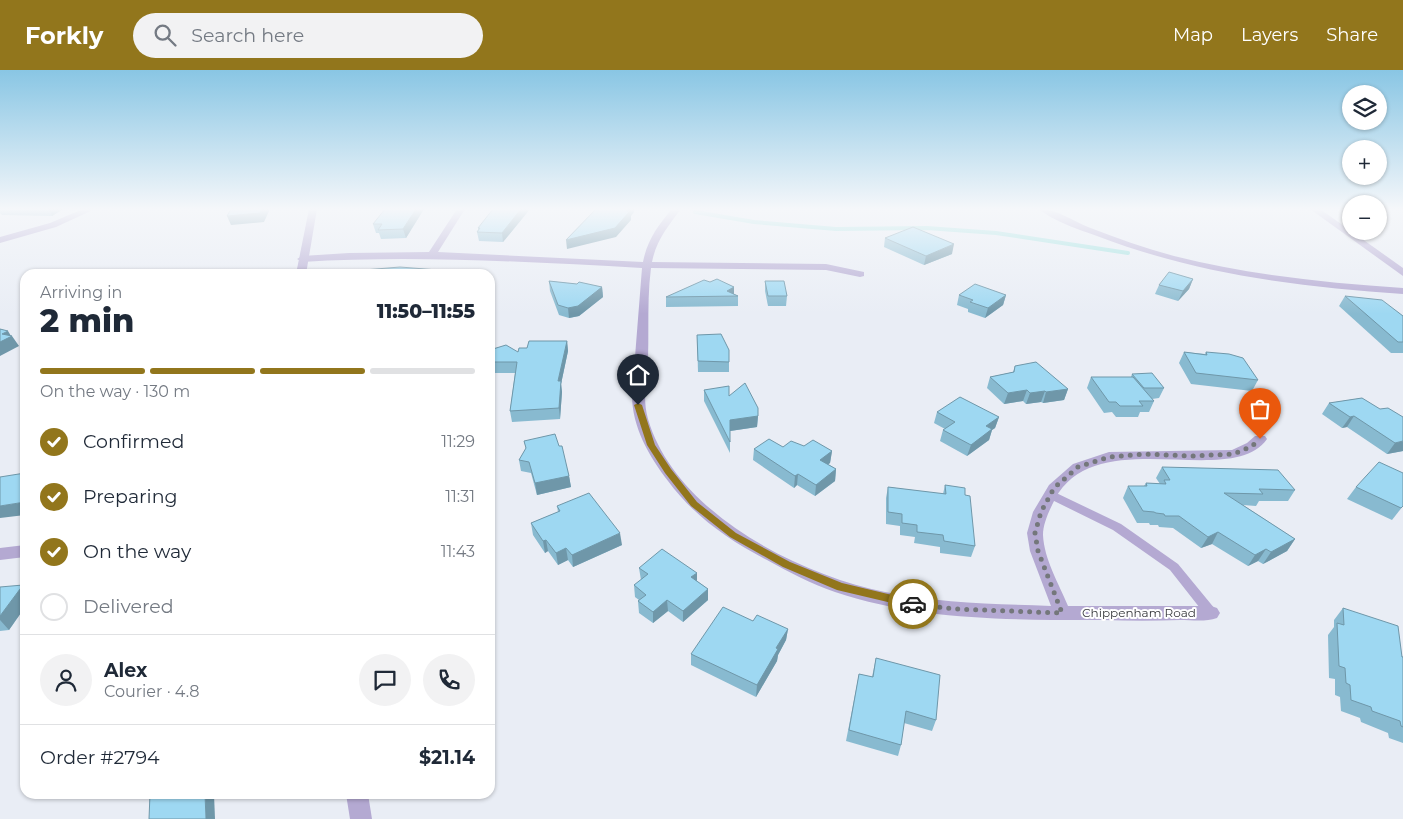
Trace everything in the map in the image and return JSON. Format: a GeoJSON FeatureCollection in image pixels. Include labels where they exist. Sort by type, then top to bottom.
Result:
{"type":"FeatureCollection","features":[{"type":"Feature","properties":{"kind":"street"},"geometry":{"type":"LineString","coordinates":[[301,269],[305,244]]}},
{"type":"Feature","properties":{"kind":"street"},"geometry":{"type":"LineString","coordinates":[[432,255],[439,244]]}},
{"type":"Feature","properties":{"kind":"street","name":"Chippenham Road"},"geometry":{"type":"LineString","coordinates":[[653,244],[646,265],[642,373],[638,405],[651,445],[694,504],[733,535],[787,564],[840,587],[899,602],[955,609],[1062,613],[1211,613]]}},
{"type":"Feature","properties":{"kind":"street"},"geometry":{"type":"LineString","coordinates":[[1131,244],[1193,262],[1300,282],[1403,291]]}},
{"type":"Feature","properties":{"kind":"street"},"geometry":{"type":"LineString","coordinates":[[1363,244],[1403,273]]}},
{"type":"Feature","properties":{"kind":"street"},"geometry":{"type":"LineString","coordinates":[[302,260],[349,256],[432,255],[646,265],[826,267],[860,274]]}},
{"type":"Feature","properties":{"kind":"street"},"geometry":{"type":"LineString","coordinates":[[1062,613],[1038,551],[1035,533],[1041,512],[1054,488],[1078,467],[1109,457],[1145,454],[1193,456],[1234,454],[1252,446],[1260,439]]}},
{"type":"Feature","properties":{"kind":"street"},"geometry":{"type":"LineString","coordinates":[[0,554],[20,552]]}},
{"type":"Feature","properties":{"kind":"street"},"geometry":{"type":"LineString","coordinates":[[358,799],[361,819]]}},
{"type":"Feature","properties":{"kind":"lane"},"geometry":{"type":"LineString","coordinates":[[1050,494],[1117,527],[1174,567],[1211,613]]}},
{"type":"Feature","properties":{"kind":"building"},"geometry":{"type":"Polygon","coordinates":[[[899,244],[954,244],[926,256],[899,244]]]}},
{"type":"Feature","properties":{"kind":"building"},"geometry":{"type":"Polygon","coordinates":[[[400,267],[425,269],[376,269],[400,267]]]}},
{"type":"Feature","properties":{"kind":"building"},"geometry":{"type":"Polygon","coordinates":[[[1169,272],[1193,279],[1183,291],[1159,285],[1169,272]]]}},
{"type":"Feature","properties":{"kind":"building"},"geometry":{"type":"Polygon","coordinates":[[[717,279],[734,287],[727,291],[738,296],[666,297],[704,280],[710,282],[717,279]]]}},
{"type":"Feature","properties":{"kind":"building"},"geometry":{"type":"Polygon","coordinates":[[[549,281],[577,284],[579,282],[602,287],[578,306],[568,308],[558,305],[549,281]]]}},
{"type":"Feature","properties":{"kind":"building"},"geometry":{"type":"Polygon","coordinates":[[[765,281],[784,281],[787,296],[768,296],[765,281]]]}},
{"type":"Feature","properties":{"kind":"building"},"geometry":{"type":"Polygon","coordinates":[[[975,284],[1006,295],[988,308],[970,302],[973,300],[959,295],[975,284]]]}},
{"type":"Feature","properties":{"kind":"building"},"geometry":{"type":"Polygon","coordinates":[[[1345,296],[1382,300],[1403,316],[1403,342],[1398,342],[1345,296]]]}},
{"type":"Feature","properties":{"kind":"building"},"geometry":{"type":"Polygon","coordinates":[[[0,329],[8,331],[2,334],[12,336],[0,342],[0,329]]]}},
{"type":"Feature","properties":{"kind":"building"},"geometry":{"type":"Polygon","coordinates":[[[721,334],[729,350],[729,362],[698,361],[697,335],[721,334]]]}},
{"type":"Feature","properties":{"kind":"building"},"geometry":{"type":"Polygon","coordinates":[[[529,341],[567,341],[558,381],[561,381],[559,408],[510,411],[517,362],[495,362],[495,348],[506,345],[518,352],[519,348],[527,348],[529,341]]]}},
{"type":"Feature","properties":{"kind":"building"},"geometry":{"type":"Polygon","coordinates":[[[1184,352],[1207,355],[1206,352],[1229,354],[1243,358],[1258,380],[1196,373],[1184,352]]]}},
{"type":"Feature","properties":{"kind":"building"},"geometry":{"type":"Polygon","coordinates":[[[1036,362],[1068,389],[1030,393],[1027,390],[1008,393],[990,377],[1014,372],[1015,366],[1036,362]]]}},
{"type":"Feature","properties":{"kind":"building"},"geometry":{"type":"Polygon","coordinates":[[[1152,373],[1164,388],[1144,388],[1132,374],[1152,373]]]}},
{"type":"Feature","properties":{"kind":"building"},"geometry":{"type":"Polygon","coordinates":[[[1091,377],[1133,377],[1154,401],[1139,401],[1143,406],[1120,406],[1116,402],[1109,402],[1091,377]]]}},
{"type":"Feature","properties":{"kind":"building"},"geometry":{"type":"Polygon","coordinates":[[[745,383],[758,408],[758,416],[730,420],[730,442],[704,390],[729,386],[729,396],[745,383]]]}},
{"type":"Feature","properties":{"kind":"building"},"geometry":{"type":"Polygon","coordinates":[[[960,397],[999,417],[986,426],[992,429],[971,445],[943,430],[955,422],[937,412],[960,397]]]}},
{"type":"Feature","properties":{"kind":"building"},"geometry":{"type":"Polygon","coordinates":[[[1362,398],[1380,409],[1388,408],[1403,417],[1403,441],[1395,443],[1354,416],[1350,417],[1329,403],[1362,398]]]}},
{"type":"Feature","properties":{"kind":"building"},"geometry":{"type":"Polygon","coordinates":[[[555,434],[559,446],[562,446],[569,476],[535,483],[529,462],[519,460],[526,448],[524,441],[555,434]]]}},
{"type":"Feature","properties":{"kind":"building"},"geometry":{"type":"Polygon","coordinates":[[[769,439],[783,447],[791,441],[804,446],[813,440],[832,451],[820,460],[836,469],[816,485],[798,474],[795,476],[754,449],[769,439]]]}},
{"type":"Feature","properties":{"kind":"building"},"geometry":{"type":"Polygon","coordinates":[[[1379,462],[1403,473],[1403,506],[1401,508],[1356,487],[1379,462]]]}},
{"type":"Feature","properties":{"kind":"building"},"geometry":{"type":"Polygon","coordinates":[[[1162,467],[1278,470],[1295,490],[1259,489],[1263,494],[1224,493],[1295,539],[1271,552],[1266,549],[1255,555],[1218,532],[1208,537],[1179,516],[1165,516],[1164,514],[1143,511],[1128,486],[1147,486],[1146,483],[1166,484],[1164,480],[1170,480],[1162,467]]]}},
{"type":"Feature","properties":{"kind":"building"},"geometry":{"type":"Polygon","coordinates":[[[20,474],[20,503],[0,506],[0,477],[20,474]]]}},
{"type":"Feature","properties":{"kind":"building"},"geometry":{"type":"Polygon","coordinates":[[[945,485],[965,488],[965,495],[970,496],[975,546],[944,541],[943,535],[917,532],[917,525],[902,523],[902,514],[888,512],[888,487],[946,494],[945,485]]]}},
{"type":"Feature","properties":{"kind":"building"},"geometry":{"type":"Polygon","coordinates":[[[589,493],[620,533],[572,555],[566,548],[556,553],[546,540],[543,541],[531,523],[560,511],[557,506],[589,493]]]}},
{"type":"Feature","properties":{"kind":"building"},"geometry":{"type":"Polygon","coordinates":[[[662,549],[697,573],[691,577],[708,589],[683,611],[667,600],[653,612],[638,601],[646,595],[634,585],[648,574],[639,568],[662,549]]]}},
{"type":"Feature","properties":{"kind":"building"},"geometry":{"type":"Polygon","coordinates":[[[20,585],[20,589],[0,616],[0,587],[20,585]]]}},
{"type":"Feature","properties":{"kind":"building"},"geometry":{"type":"Polygon","coordinates":[[[723,607],[753,621],[757,615],[788,629],[757,685],[691,654],[723,607]]]}},
{"type":"Feature","properties":{"kind":"building"},"geometry":{"type":"Polygon","coordinates":[[[1343,608],[1398,626],[1403,657],[1403,727],[1400,721],[1372,711],[1371,707],[1351,700],[1350,685],[1346,683],[1345,668],[1339,666],[1337,623],[1344,625],[1343,608]]]}},
{"type":"Feature","properties":{"kind":"building"},"geometry":{"type":"Polygon","coordinates":[[[876,658],[940,675],[936,720],[906,711],[901,745],[849,730],[859,674],[873,677],[876,658]]]}},
{"type":"Feature","properties":{"kind":"building"},"geometry":{"type":"Polygon","coordinates":[[[150,799],[205,799],[206,819],[149,819],[150,799]]]}},
{"type":"Feature","properties":{"kind":"waterway"},"geometry":{"type":"LineString","coordinates":[[1068,244],[1128,253]]}},
{"type":"Feature","properties":{"kind":"way so far"},"geometry":{"type":"LineString","coordinates":[[913,604],[955,609],[1062,613],[1038,551],[1035,533],[1041,512],[1054,488],[1078,467],[1109,457],[1145,454],[1193,456],[1234,454],[1252,446],[1260,439]]}},
{"type":"Feature","properties":{"kind":"route"},"geometry":{"type":"LineString","coordinates":[[638,405],[651,445],[668,471],[694,504],[733,535],[787,564],[840,587],[913,604]]}}]}
